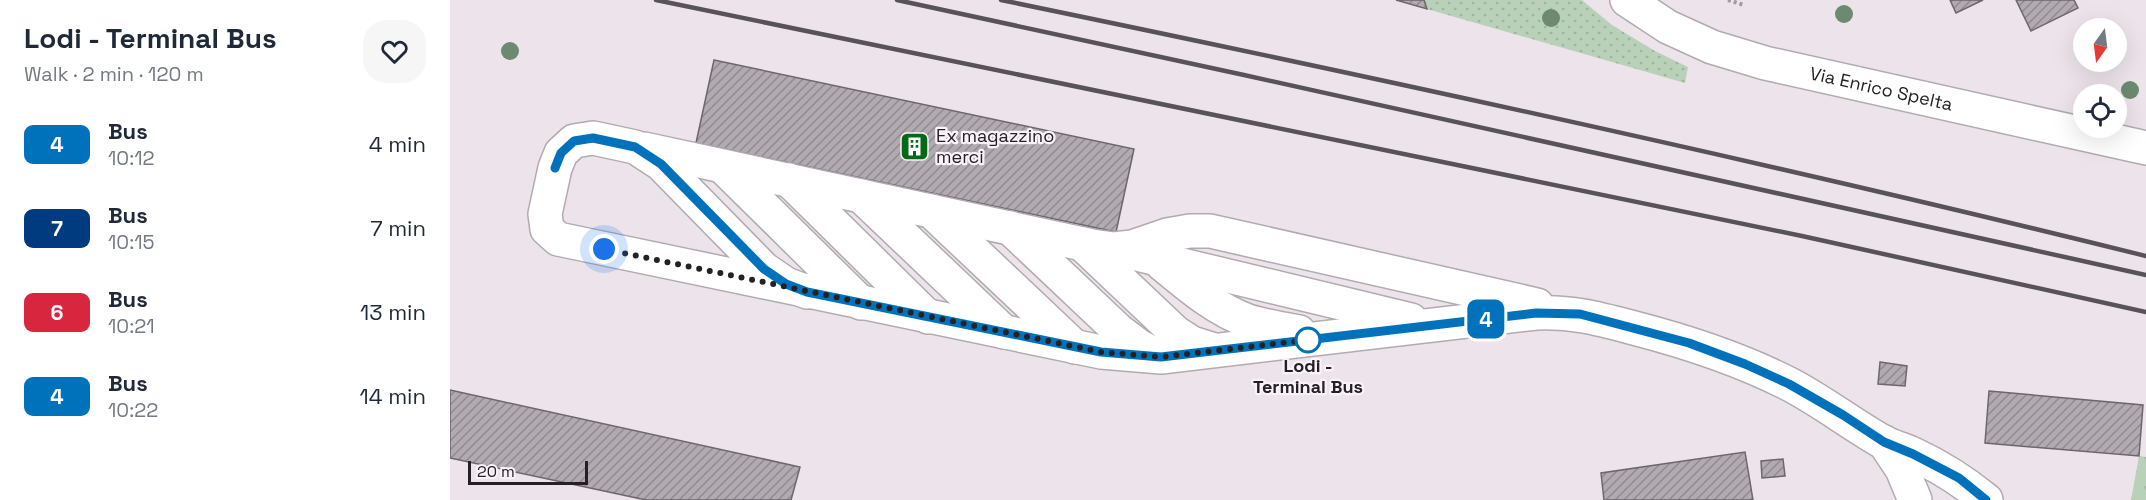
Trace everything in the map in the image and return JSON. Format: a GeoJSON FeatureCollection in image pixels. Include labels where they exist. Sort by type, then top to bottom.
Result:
{"type":"FeatureCollection","features":[{"type":"Feature","properties":{"kind":"street","name":"Via Enrico Spelta"},"geometry":{"type":"LineString","coordinates":[[1627,0],[1668,27],[1712,48],[1765,63],[2146,148]]}},
{"type":"Feature","properties":{"kind":"street"},"geometry":{"type":"LineString","coordinates":[[1433,325],[1155,258],[593,138],[574,141],[561,153],[555,168],[545,214],[547,229],[558,239],[1101,352],[1161,357],[1536,313],[1580,314]]}},
{"type":"Feature","properties":{"kind":"street"},"geometry":{"type":"LineString","coordinates":[[635,147],[661,164],[769,273],[786,284],[807,292]]}},
{"type":"Feature","properties":{"kind":"street"},"geometry":{"type":"LineString","coordinates":[[723,167],[861,303]]}},
{"type":"Feature","properties":{"kind":"street"},"geometry":{"type":"LineString","coordinates":[[789,180],[927,317]]}},
{"type":"Feature","properties":{"kind":"street"},"geometry":{"type":"LineString","coordinates":[[861,196],[1004,332]]}},
{"type":"Feature","properties":{"kind":"street"},"geometry":{"type":"LineString","coordinates":[[931,211],[1075,347]]}},
{"type":"Feature","properties":{"kind":"street"},"geometry":{"type":"LineString","coordinates":[[1010,228],[1118,330],[1139,346],[1161,357]]}},
{"type":"Feature","properties":{"kind":"street"},"geometry":{"type":"LineString","coordinates":[[1098,246],[1132,246],[1167,235],[1190,231],[1209,231],[1580,314],[1689,343],[1745,364],[1789,384],[1884,442],[1959,478],[1986,500]]}},
{"type":"Feature","properties":{"kind":"street"},"geometry":{"type":"LineString","coordinates":[[1098,246],[1175,333],[1192,343],[1216,350]]}},
{"type":"Feature","properties":{"kind":"street"},"geometry":{"type":"LineString","coordinates":[[1155,258],[1206,300],[1228,312],[1250,321],[1324,338]]}},
{"type":"Feature","properties":{"kind":"street"},"geometry":{"type":"LineString","coordinates":[[1884,442],[1902,469],[1915,500]]}},
{"type":"Feature","properties":{"kind":"path"},"geometry":{"type":"LineString","coordinates":[[1728,0],[1744,5]]}},
{"type":"Feature","properties":{"kind":"green space"},"geometry":{"type":"Polygon","coordinates":[[[1424,0],[1582,0],[1612,25],[1655,51],[1688,67],[1685,83],[1427,9],[1424,0]]]}},
{"type":"Feature","properties":{"kind":"green space"},"geometry":{"type":"Polygon","coordinates":[[[2139,456],[2146,457],[2146,500],[2131,500],[2139,456]]]}},
{"type":"Feature","properties":{"kind":"building"},"geometry":{"type":"Polygon","coordinates":[[[1396,0],[1424,0],[1427,9],[1396,0]]]}},
{"type":"Feature","properties":{"kind":"building"},"geometry":{"type":"Polygon","coordinates":[[[1950,0],[1983,0],[1956,13],[1950,0]]]}},
{"type":"Feature","properties":{"kind":"building"},"geometry":{"type":"Polygon","coordinates":[[[2016,0],[2074,0],[2078,8],[2031,31],[2016,0]]]}},
{"type":"Feature","properties":{"kind":"building","name":"Ex magazzino merci"},"geometry":{"type":"Polygon","coordinates":[[[714,60],[1134,149],[1116,232],[696,143],[714,60]]]}},
{"type":"Feature","properties":{"kind":"building"},"geometry":{"type":"Polygon","coordinates":[[[1880,362],[1907,366],[1905,386],[1878,384],[1880,362]]]}},
{"type":"Feature","properties":{"kind":"building"},"geometry":{"type":"Polygon","coordinates":[[[450,390],[800,467],[791,500],[646,500],[450,458],[450,390]]]}},
{"type":"Feature","properties":{"kind":"building"},"geometry":{"type":"Polygon","coordinates":[[[1989,391],[2143,405],[2139,456],[1985,443],[1989,391]]]}},
{"type":"Feature","properties":{"kind":"building"},"geometry":{"type":"Polygon","coordinates":[[[1745,452],[1753,500],[1604,500],[1601,473],[1745,452]]]}},
{"type":"Feature","properties":{"kind":"building"},"geometry":{"type":"Polygon","coordinates":[[[1783,459],[1785,476],[1762,478],[1761,461],[1783,459]]]}},
{"type":"Feature","properties":{"kind":"railway"},"geometry":{"type":"LineString","coordinates":[[656,0],[1802,236],[2146,312]]}},
{"type":"Feature","properties":{"kind":"railway"},"geometry":{"type":"LineString","coordinates":[[897,0],[2146,275]]}},
{"type":"Feature","properties":{"kind":"railway"},"geometry":{"type":"LineString","coordinates":[[1001,0],[1575,122],[1861,187],[2146,256]]}},
{"type":"Feature","properties":{"kind":"bus line","name":"4"},"geometry":{"type":"LineString","coordinates":[[555,168],[561,153],[574,141],[593,138],[635,147],[661,164],[764,269],[786,284],[807,292],[1101,352],[1161,357],[1536,313],[1580,314],[1689,343],[1745,364],[1789,384],[1884,442],[1959,478],[1986,500]]}},
{"type":"Feature","properties":{"kind":"place","name":"Ex magazzino merci"},"geometry":{"type":"Point","coordinates":[915,146]}},
{"type":"Feature","properties":{"kind":"place","name":"Lodi - Terminal Bus"},"geometry":{"type":"Point","coordinates":[1308,340]}},
{"type":"Feature","properties":{"kind":"route"},"geometry":{"type":"LineString","coordinates":[[604,249],[1101,352],[1161,357],[1308,340]]}}]}
